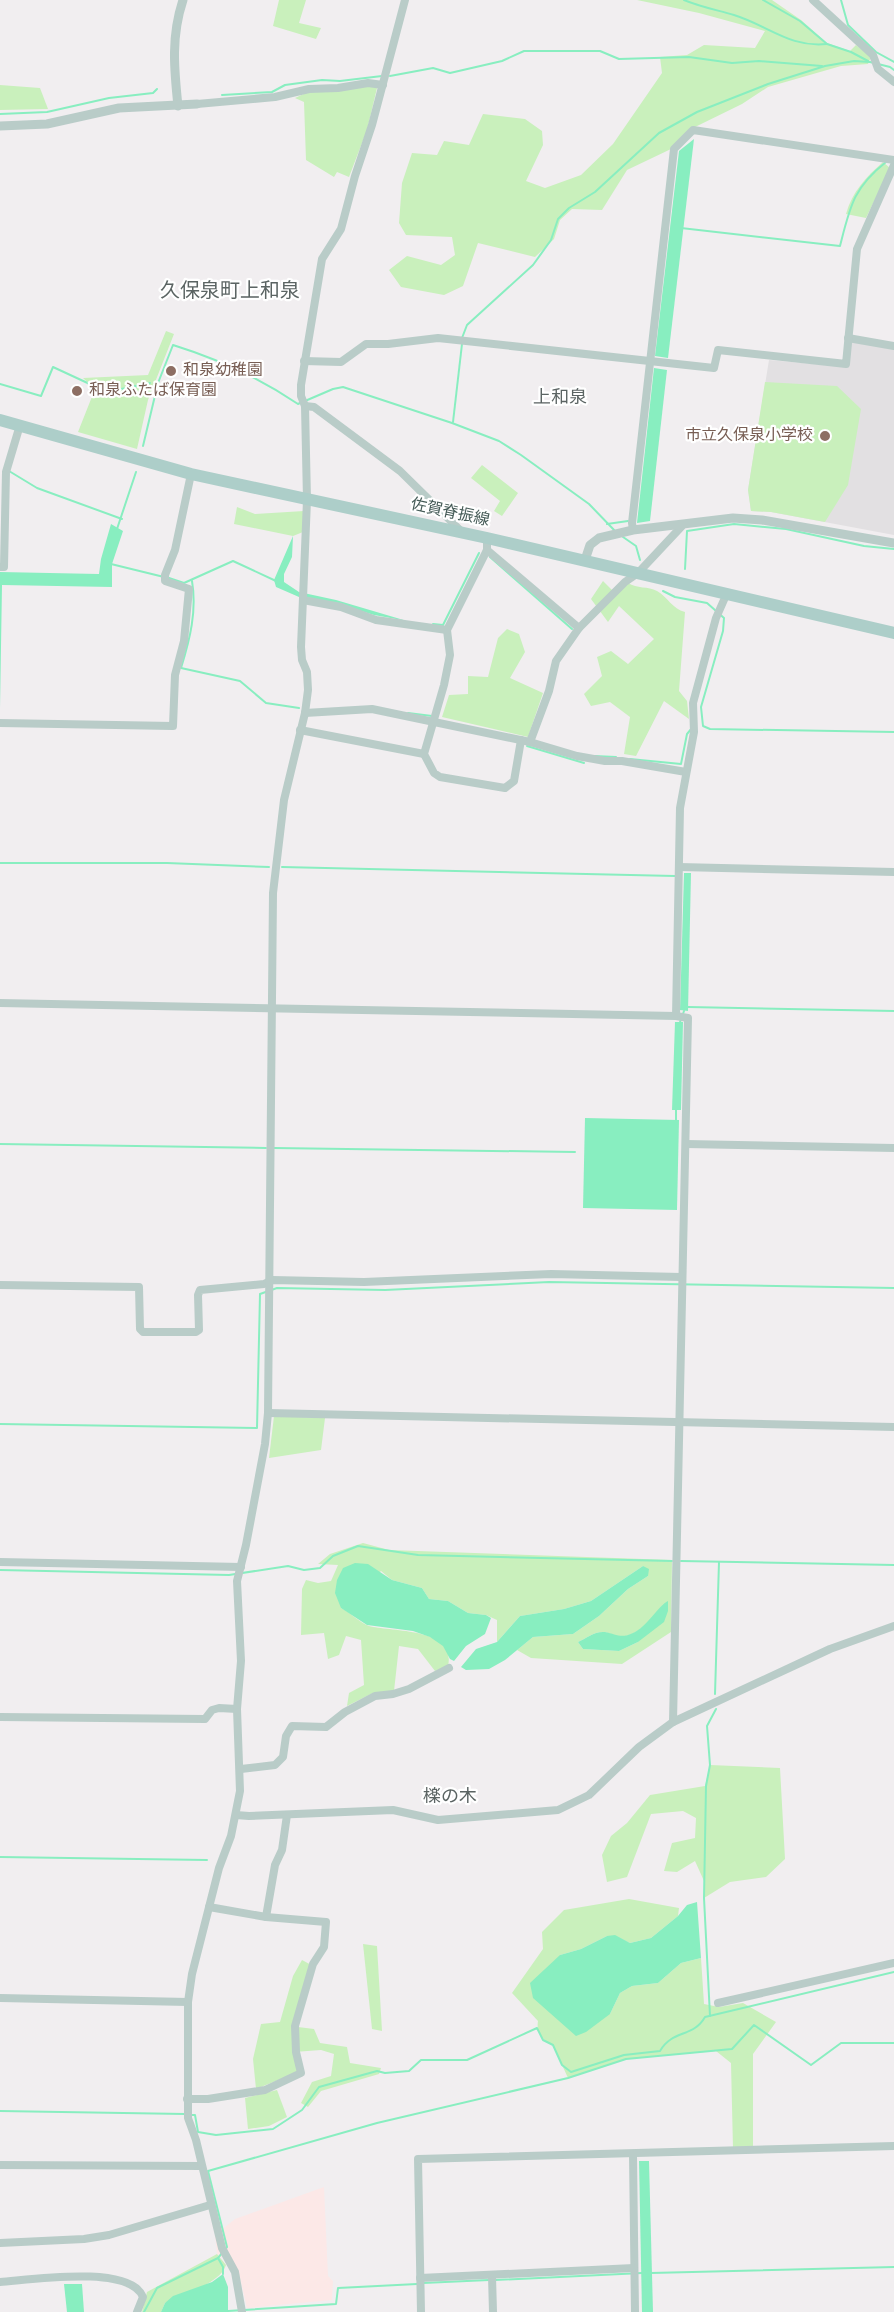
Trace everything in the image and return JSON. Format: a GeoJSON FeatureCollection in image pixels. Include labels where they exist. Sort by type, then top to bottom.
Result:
{"type":"FeatureCollection","features":[{"type":"Feature","properties":{"kind":"main road","name":"佐賀脊振線"},"geometry":{"type":"LineString","coordinates":[[0,420],[192,474],[463,533],[487,544],[585,560],[894,633]]}},
{"type":"Feature","properties":{"kind":"street"},"geometry":{"type":"LineString","coordinates":[[178,106],[173,56],[175,27],[183,0]]}},
{"type":"Feature","properties":{"kind":"street"},"geometry":{"type":"LineString","coordinates":[[242,2310],[235,2272],[224,2251],[210,2205],[196,2140],[188,2118],[188,2002],[192,1974],[219,1868],[231,1836],[240,1791],[237,1710],[241,1661],[237,1581],[266,1444],[275,866],[284,800],[305,713],[308,690],[307,672],[302,660],[301,647],[307,500],[305,406],[301,396],[304,362],[322,259],[341,229],[383,86],[405,0]]}},
{"type":"Feature","properties":{"kind":"street"},"geometry":{"type":"LineString","coordinates":[[813,0],[876,59],[878,69],[894,82]]}},
{"type":"Feature","properties":{"kind":"street"},"geometry":{"type":"LineString","coordinates":[[0,126],[47,124],[119,108],[178,106],[275,97],[309,89],[338,88],[368,82],[383,86]]}},
{"type":"Feature","properties":{"kind":"street"},"geometry":{"type":"LineString","coordinates":[[628,532],[632,523],[674,149],[693,130],[894,159]]}},
{"type":"Feature","properties":{"kind":"street"},"geometry":{"type":"LineString","coordinates":[[304,362],[341,362],[366,344],[388,344],[438,338],[714,368],[718,350],[846,364],[857,249],[894,165]]}},
{"type":"Feature","properties":{"kind":"street"},"geometry":{"type":"LineString","coordinates":[[848,338],[894,346]]}},
{"type":"Feature","properties":{"kind":"street"},"geometry":{"type":"LineString","coordinates":[[305,406],[315,407],[400,471],[463,533]]}},
{"type":"Feature","properties":{"kind":"street"},"geometry":{"type":"LineString","coordinates":[[0,567],[4,567],[7,470],[21,425]]}},
{"type":"Feature","properties":{"kind":"street"},"geometry":{"type":"LineString","coordinates":[[2,723],[173,726],[175,675],[183,640],[189,589],[165,578],[175,550],[192,474]]}},
{"type":"Feature","properties":{"kind":"street"},"geometry":{"type":"LineString","coordinates":[[585,560],[592,541],[628,532],[733,518],[762,520],[894,543]]}},
{"type":"Feature","properties":{"kind":"street"},"geometry":{"type":"LineString","coordinates":[[530,742],[549,691],[556,660],[579,628],[625,582],[638,573],[682,526]]}},
{"type":"Feature","properties":{"kind":"street"},"geometry":{"type":"LineString","coordinates":[[521,740],[514,781],[505,788],[440,777],[434,773],[424,754],[427,739],[435,721],[450,655],[447,630],[487,544],[579,628]]}},
{"type":"Feature","properties":{"kind":"street"},"geometry":{"type":"LineString","coordinates":[[680,1016],[680,808],[694,728],[693,703],[721,605],[727,593]]}},
{"type":"Feature","properties":{"kind":"street"},"geometry":{"type":"LineString","coordinates":[[303,600],[341,607],[376,620],[447,630]]}},
{"type":"Feature","properties":{"kind":"street"},"geometry":{"type":"LineString","coordinates":[[305,713],[372,709],[530,742],[577,756],[686,772]]}},
{"type":"Feature","properties":{"kind":"street"},"geometry":{"type":"LineString","coordinates":[[300,730],[424,754]]}},
{"type":"Feature","properties":{"kind":"street"},"geometry":{"type":"LineString","coordinates":[[679,867],[894,872]]}},
{"type":"Feature","properties":{"kind":"street"},"geometry":{"type":"LineString","coordinates":[[0,1003],[272,1007],[688,1018],[673,1722]]}},
{"type":"Feature","properties":{"kind":"street"},"geometry":{"type":"LineString","coordinates":[[686,1144],[894,1148]]}},
{"type":"Feature","properties":{"kind":"street"},"geometry":{"type":"LineString","coordinates":[[269,1288],[272,1280],[364,1282],[551,1274],[681,1277]]}},
{"type":"Feature","properties":{"kind":"street"},"geometry":{"type":"LineString","coordinates":[[0,1285],[139,1287],[140,1329],[143,1332],[196,1332],[199,1330],[198,1295],[200,1290],[269,1288]]}},
{"type":"Feature","properties":{"kind":"street"},"geometry":{"type":"LineString","coordinates":[[268,1413],[894,1427]]}},
{"type":"Feature","properties":{"kind":"street"},"geometry":{"type":"LineString","coordinates":[[0,1562],[241,1567]]}},
{"type":"Feature","properties":{"kind":"street"},"geometry":{"type":"LineString","coordinates":[[236,1815],[393,1810],[438,1820],[558,1810],[589,1795],[639,1747],[673,1722],[830,1649],[894,1626]]}},
{"type":"Feature","properties":{"kind":"street"},"geometry":{"type":"LineString","coordinates":[[240,1769],[275,1765],[284,1757],[286,1736],[292,1726],[326,1727],[345,1712],[375,1696],[401,1692],[449,1668]]}},
{"type":"Feature","properties":{"kind":"street"},"geometry":{"type":"LineString","coordinates":[[0,1717],[205,1719],[212,1710],[219,1708],[237,1710]]}},
{"type":"Feature","properties":{"kind":"street"},"geometry":{"type":"LineString","coordinates":[[266,1917],[275,1865],[282,1850],[287,1815]]}},
{"type":"Feature","properties":{"kind":"street"},"geometry":{"type":"LineString","coordinates":[[187,2099],[264,2090],[301,2073],[296,2052],[295,2026],[313,1964],[324,1947],[326,1922],[266,1917],[209,1907]]}},
{"type":"Feature","properties":{"kind":"street"},"geometry":{"type":"LineString","coordinates":[[718,2003],[894,1963]]}},
{"type":"Feature","properties":{"kind":"street"},"geometry":{"type":"LineString","coordinates":[[0,1998],[188,2002]]}},
{"type":"Feature","properties":{"kind":"street"},"geometry":{"type":"LineString","coordinates":[[421,2312],[418,2159],[633,2155],[894,2146]]}},
{"type":"Feature","properties":{"kind":"street"},"geometry":{"type":"LineString","coordinates":[[633,2155],[635,2312]]}},
{"type":"Feature","properties":{"kind":"street"},"geometry":{"type":"LineString","coordinates":[[0,2165],[201,2166]]}},
{"type":"Feature","properties":{"kind":"street"},"geometry":{"type":"LineString","coordinates":[[0,2243],[73,2240],[110,2235],[210,2205]]}},
{"type":"Feature","properties":{"kind":"street"},"geometry":{"type":"LineString","coordinates":[[420,2278],[492,2280],[634,2268]]}},
{"type":"Feature","properties":{"kind":"street"},"geometry":{"type":"LineString","coordinates":[[0,2283],[105,2277],[133,2285],[140,2290],[143,2297],[137,2312]]}},
{"type":"Feature","properties":{"kind":"street"},"geometry":{"type":"LineString","coordinates":[[492,2280],[493,2312]]}},
{"type":"Feature","properties":{"kind":"shaded area"},"geometry":{"type":"Polygon","coordinates":[[[279,0],[306,0],[299,23],[321,28],[316,39],[273,26],[279,0]]]}},
{"type":"Feature","properties":{"kind":"shaded area"},"geometry":{"type":"Polygon","coordinates":[[[637,0],[772,0],[801,20],[827,43],[850,51],[856,45],[871,57],[868,64],[841,66],[768,87],[742,104],[693,128],[671,149],[627,170],[602,210],[572,209],[560,220],[554,239],[535,257],[478,243],[463,286],[444,295],[401,287],[389,270],[407,256],[441,265],[455,255],[452,237],[406,235],[399,223],[402,183],[412,153],[437,155],[444,141],[469,145],[483,114],[525,119],[542,131],[543,145],[526,181],[545,188],[581,175],[613,144],[662,73],[660,57],[687,55],[704,45],[755,48],[765,31],[699,13],[637,0]]]}},
{"type":"Feature","properties":{"kind":"shaded area"},"geometry":{"type":"Polygon","coordinates":[[[0,85],[40,88],[48,109],[0,110],[0,85]]]}},
{"type":"Feature","properties":{"kind":"shaded area"},"geometry":{"type":"Polygon","coordinates":[[[371,85],[377,88],[367,130],[349,177],[337,172],[334,177],[306,160],[304,102],[295,98],[310,91],[371,85]]]}},
{"type":"Feature","properties":{"kind":"shaded area"},"geometry":{"type":"Polygon","coordinates":[[[694,139],[668,358],[655,356],[679,151],[694,139]]]}},
{"type":"Feature","properties":{"kind":"shaded area"},"geometry":{"type":"Polygon","coordinates":[[[883,162],[890,168],[866,218],[846,214],[860,185],[883,162]]]}},
{"type":"Feature","properties":{"kind":"shaded area"},"geometry":{"type":"Polygon","coordinates":[[[166,331],[174,334],[148,400],[137,449],[78,432],[95,389],[83,378],[148,375],[166,331]]]}},
{"type":"Feature","properties":{"kind":"shaded area","name":"市立久保泉小学校"},"geometry":{"type":"Polygon","coordinates":[[[850,340],[894,348],[894,535],[771,512],[751,511],[748,490],[769,360],[847,367],[850,340]]]}},
{"type":"Feature","properties":{"kind":"shaded area"},"geometry":{"type":"Polygon","coordinates":[[[654,368],[667,370],[650,521],[637,523],[654,368]]]}},
{"type":"Feature","properties":{"kind":"shaded area"},"geometry":{"type":"Polygon","coordinates":[[[765,382],[837,386],[861,409],[848,485],[825,522],[771,512],[751,511],[748,490],[765,382]]]}},
{"type":"Feature","properties":{"kind":"shaded area"},"geometry":{"type":"Polygon","coordinates":[[[482,465],[518,493],[502,516],[494,511],[500,501],[471,478],[482,465]]]}},
{"type":"Feature","properties":{"kind":"shaded area"},"geometry":{"type":"Polygon","coordinates":[[[237,507],[255,514],[304,511],[303,532],[293,536],[234,524],[237,507]]]}},
{"type":"Feature","properties":{"kind":"shaded area"},"geometry":{"type":"Polygon","coordinates":[[[111,524],[123,531],[112,564],[112,587],[2,585],[0,708],[0,572],[99,574],[111,524]]]}},
{"type":"Feature","properties":{"kind":"shaded area"},"geometry":{"type":"Polygon","coordinates":[[[293,536],[292,557],[284,574],[284,582],[299,592],[336,600],[407,621],[299,597],[276,587],[274,580],[293,536]]]}},
{"type":"Feature","properties":{"kind":"shaded area"},"geometry":{"type":"Polygon","coordinates":[[[603,581],[612,590],[628,583],[654,589],[685,612],[679,691],[687,701],[689,719],[664,701],[636,756],[624,754],[630,717],[610,702],[591,706],[584,694],[602,676],[597,657],[611,651],[628,664],[654,639],[619,606],[608,622],[591,599],[603,581]]]}},
{"type":"Feature","properties":{"kind":"shaded area"},"geometry":{"type":"Polygon","coordinates":[[[507,629],[519,634],[525,652],[510,678],[543,693],[528,737],[442,717],[449,695],[468,694],[468,676],[488,677],[498,638],[507,629]]]}},
{"type":"Feature","properties":{"kind":"shaded area"},"geometry":{"type":"Polygon","coordinates":[[[684,873],[691,873],[688,1011],[680,1010],[684,873]]]}},
{"type":"Feature","properties":{"kind":"shaded area"},"geometry":{"type":"Polygon","coordinates":[[[675,1022],[683,1022],[681,1110],[672,1110],[675,1022]]]}},
{"type":"Feature","properties":{"kind":"shaded area"},"geometry":{"type":"Polygon","coordinates":[[[585,1118],[679,1120],[677,1210],[583,1208],[585,1118]]]}},
{"type":"Feature","properties":{"kind":"shaded area"},"geometry":{"type":"Polygon","coordinates":[[[274,1416],[325,1418],[321,1450],[269,1458],[274,1416]]]}},
{"type":"Feature","properties":{"kind":"shaded area"},"geometry":{"type":"Polygon","coordinates":[[[363,1543],[389,1550],[672,1560],[671,1632],[622,1664],[531,1658],[517,1650],[533,1637],[573,1634],[599,1616],[628,1589],[648,1576],[643,1566],[591,1601],[564,1609],[520,1616],[497,1642],[497,1620],[486,1615],[468,1613],[448,1601],[429,1599],[422,1588],[392,1580],[381,1571],[341,1608],[369,1626],[406,1631],[432,1638],[442,1644],[448,1653],[448,1666],[435,1671],[418,1649],[399,1646],[394,1691],[373,1693],[347,1706],[349,1693],[364,1685],[361,1640],[346,1636],[339,1655],[328,1659],[324,1633],[301,1635],[302,1589],[306,1580],[318,1583],[331,1581],[338,1565],[318,1564],[330,1554],[363,1543]],[[664,1603],[650,1620],[633,1634],[619,1637],[601,1632],[578,1642],[583,1649],[619,1651],[638,1642],[664,1603]]]}},
{"type":"Feature","properties":{"kind":"shaded area"},"geometry":{"type":"Polygon","coordinates":[[[355,1563],[368,1564],[392,1580],[422,1588],[429,1599],[448,1601],[468,1613],[486,1615],[491,1618],[485,1634],[466,1646],[454,1661],[450,1659],[443,1646],[430,1637],[413,1631],[367,1625],[341,1608],[335,1593],[337,1580],[343,1568],[355,1563]]]}},
{"type":"Feature","properties":{"kind":"shaded area"},"geometry":{"type":"Polygon","coordinates":[[[643,1566],[649,1569],[648,1576],[628,1589],[599,1616],[573,1634],[533,1637],[505,1660],[489,1669],[466,1670],[461,1667],[476,1649],[497,1642],[520,1616],[564,1609],[591,1601],[643,1566]]]}},
{"type":"Feature","properties":{"kind":"shaded area"},"geometry":{"type":"Polygon","coordinates":[[[668,1601],[668,1611],[664,1622],[638,1642],[619,1651],[583,1649],[578,1642],[601,1632],[629,1635],[643,1626],[668,1601]]]}},
{"type":"Feature","properties":{"kind":"shaded area"},"geometry":{"type":"Polygon","coordinates":[[[710,1765],[780,1768],[785,1859],[766,1877],[730,1882],[704,1898],[704,1881],[695,1861],[677,1872],[664,1871],[672,1843],[695,1838],[696,1818],[683,1811],[651,1814],[627,1877],[607,1882],[602,1855],[611,1836],[627,1823],[650,1795],[705,1786],[710,1765]]]}},
{"type":"Feature","properties":{"kind":"shaded area"},"geometry":{"type":"Polygon","coordinates":[[[629,1899],[679,1908],[678,1916],[651,1938],[630,1943],[615,1936],[607,1936],[581,1949],[560,1955],[610,2014],[620,1993],[632,1986],[658,1983],[681,1963],[701,1958],[704,2004],[719,2007],[743,2003],[776,2022],[753,2054],[753,2148],[733,2149],[731,2063],[716,2051],[626,2059],[568,2078],[553,2045],[539,2033],[538,2021],[512,1993],[543,1949],[542,1932],[564,1910],[629,1899]]]}},
{"type":"Feature","properties":{"kind":"shaded area"},"geometry":{"type":"Polygon","coordinates":[[[697,1902],[701,1958],[681,1963],[658,1983],[632,1986],[620,1993],[610,2014],[586,2032],[576,2036],[533,1998],[530,1983],[560,1955],[581,1949],[607,1936],[615,1935],[630,1943],[651,1938],[678,1916],[687,1905],[697,1902]]]}},
{"type":"Feature","properties":{"kind":"shaded area"},"geometry":{"type":"Polygon","coordinates":[[[363,1944],[377,1946],[382,2031],[372,2029],[363,1944]]]}},
{"type":"Feature","properties":{"kind":"shaded area"},"geometry":{"type":"Polygon","coordinates":[[[302,1960],[315,1967],[298,2027],[314,2029],[320,2043],[347,2047],[350,2063],[381,2068],[379,2074],[321,2091],[308,2107],[301,2103],[312,2082],[331,2076],[334,2054],[321,2050],[294,2052],[298,2072],[256,2089],[253,2059],[261,2024],[280,2022],[293,1976],[302,1960]]]}},
{"type":"Feature","properties":{"kind":"shaded area"},"geometry":{"type":"Polygon","coordinates":[[[277,2090],[287,2117],[269,2126],[248,2129],[245,2098],[277,2090]]]}},
{"type":"Feature","properties":{"kind":"shaded area"},"geometry":{"type":"Polygon","coordinates":[[[639,2161],[649,2161],[653,2312],[642,2312],[639,2161]]]}},
{"type":"Feature","properties":{"kind":"shaded area"},"geometry":{"type":"Polygon","coordinates":[[[324,2187],[328,2276],[333,2281],[332,2300],[247,2308],[238,2269],[217,2254],[215,2235],[235,2219],[324,2187]]]}},
{"type":"Feature","properties":{"kind":"shaded area"},"geometry":{"type":"Polygon","coordinates":[[[217,2254],[226,2265],[216,2278],[200,2288],[165,2303],[161,2312],[142,2312],[147,2292],[217,2254]]]}},
{"type":"Feature","properties":{"kind":"shaded area"},"geometry":{"type":"Polygon","coordinates":[[[223,2274],[228,2287],[228,2312],[161,2312],[165,2303],[173,2296],[212,2282],[223,2274]]]}},
{"type":"Feature","properties":{"kind":"shaded area"},"geometry":{"type":"Polygon","coordinates":[[[64,2284],[82,2284],[84,2312],[67,2312],[64,2284]]]}},
{"type":"Feature","properties":{"kind":"waterway"},"geometry":{"type":"LineString","coordinates":[[684,0],[734,15],[802,43],[827,44]]}},
{"type":"Feature","properties":{"kind":"waterway"},"geometry":{"type":"LineString","coordinates":[[763,0],[800,21],[827,44],[851,52],[868,61]]}},
{"type":"Feature","properties":{"kind":"waterway"},"geometry":{"type":"LineString","coordinates":[[841,0],[848,25],[876,52],[894,62]]}},
{"type":"Feature","properties":{"kind":"waterway"},"geometry":{"type":"LineString","coordinates":[[390,76],[433,68],[450,73],[502,61],[524,51],[600,51],[619,59],[689,57],[732,63],[759,61],[822,66]]}},
{"type":"Feature","properties":{"kind":"waterway"},"geometry":{"type":"LineString","coordinates":[[462,338],[467,325],[533,265],[551,240],[558,219],[569,208],[595,192],[659,133],[697,112],[768,84],[825,66],[854,61],[870,62],[894,70]]}},
{"type":"Feature","properties":{"kind":"waterway"},"geometry":{"type":"LineString","coordinates":[[222,95],[272,92],[285,85],[322,80],[340,81],[382,76]]}},
{"type":"Feature","properties":{"kind":"waterway"},"geometry":{"type":"LineString","coordinates":[[0,114],[47,112],[109,98],[153,93],[157,89]]}},
{"type":"Feature","properties":{"kind":"waterway"},"geometry":{"type":"LineString","coordinates":[[681,228],[840,246],[854,199],[866,181],[886,162]]}},
{"type":"Feature","properties":{"kind":"waterway"},"geometry":{"type":"LineString","coordinates":[[453,422],[462,344]]}},
{"type":"Feature","properties":{"kind":"waterway"},"geometry":{"type":"LineString","coordinates":[[143,446],[158,383],[173,345],[238,370],[298,404],[300,403]]}},
{"type":"Feature","properties":{"kind":"waterway"},"geometry":{"type":"LineString","coordinates":[[0,384],[41,396],[53,367],[107,392],[150,383]]}},
{"type":"Feature","properties":{"kind":"waterway"},"geometry":{"type":"LineString","coordinates":[[305,401],[343,387],[499,441],[589,504],[616,532]]}},
{"type":"Feature","properties":{"kind":"waterway"},"geometry":{"type":"LineString","coordinates":[[9,471],[37,488],[122,519]]}},
{"type":"Feature","properties":{"kind":"waterway"},"geometry":{"type":"LineString","coordinates":[[117,529],[136,472]]}},
{"type":"Feature","properties":{"kind":"waterway"},"geometry":{"type":"LineString","coordinates":[[607,524],[628,521]]}},
{"type":"Feature","properties":{"kind":"waterway"},"geometry":{"type":"LineString","coordinates":[[685,569],[687,531],[734,524],[786,529],[864,546],[894,549]]}},
{"type":"Feature","properties":{"kind":"waterway"},"geometry":{"type":"LineString","coordinates":[[623,537],[636,546],[640,560]]}},
{"type":"Feature","properties":{"kind":"waterway"},"geometry":{"type":"LineString","coordinates":[[433,624],[443,625],[479,553]]}},
{"type":"Feature","properties":{"kind":"waterway"},"geometry":{"type":"LineString","coordinates":[[490,557],[572,629]]}},
{"type":"Feature","properties":{"kind":"waterway"},"geometry":{"type":"LineString","coordinates":[[169,578],[184,583],[233,561],[276,581]]}},
{"type":"Feature","properties":{"kind":"waterway"},"geometry":{"type":"LineString","coordinates":[[111,564],[164,577]]}},
{"type":"Feature","properties":{"kind":"waterway"},"geometry":{"type":"LineString","coordinates":[[192,581],[194,603],[192,625],[181,668],[240,681],[266,703],[299,708]]}},
{"type":"Feature","properties":{"kind":"waterway"},"geometry":{"type":"LineString","coordinates":[[663,591],[675,597],[707,603],[724,618],[723,631],[701,707],[703,726],[710,729],[894,732]]}},
{"type":"Feature","properties":{"kind":"waterway"},"geometry":{"type":"LineString","coordinates":[[408,713],[432,716]]}},
{"type":"Feature","properties":{"kind":"waterway"},"geometry":{"type":"LineString","coordinates":[[630,759],[681,764],[687,734],[692,728]]}},
{"type":"Feature","properties":{"kind":"waterway"},"geometry":{"type":"LineString","coordinates":[[527,746],[584,763]]}},
{"type":"Feature","properties":{"kind":"waterway"},"geometry":{"type":"LineString","coordinates":[[594,756],[616,757]]}},
{"type":"Feature","properties":{"kind":"waterway"},"geometry":{"type":"LineString","coordinates":[[0,863],[167,863],[269,867]]}},
{"type":"Feature","properties":{"kind":"waterway"},"geometry":{"type":"LineString","coordinates":[[282,867],[675,876]]}},
{"type":"Feature","properties":{"kind":"waterway"},"geometry":{"type":"LineString","coordinates":[[688,1007],[894,1011]]}},
{"type":"Feature","properties":{"kind":"waterway"},"geometry":{"type":"LineString","coordinates":[[679,1025],[684,1011]]}},
{"type":"Feature","properties":{"kind":"waterway"},"geometry":{"type":"LineString","coordinates":[[676,1108],[676,1120]]}},
{"type":"Feature","properties":{"kind":"waterway"},"geometry":{"type":"LineString","coordinates":[[0,1144],[266,1148]]}},
{"type":"Feature","properties":{"kind":"waterway"},"geometry":{"type":"LineString","coordinates":[[274,1148],[575,1152]]}},
{"type":"Feature","properties":{"kind":"waterway"},"geometry":{"type":"LineString","coordinates":[[0,1424],[257,1428],[260,1294],[277,1288],[385,1290],[549,1282],[894,1288]]}},
{"type":"Feature","properties":{"kind":"waterway"},"geometry":{"type":"LineString","coordinates":[[0,1570],[229,1575],[288,1566],[304,1570],[320,1568],[333,1556],[358,1546],[418,1555],[672,1561]]}},
{"type":"Feature","properties":{"kind":"waterway"},"geometry":{"type":"LineString","coordinates":[[681,1561],[894,1565]]}},
{"type":"Feature","properties":{"kind":"waterway"},"geometry":{"type":"LineString","coordinates":[[715,1694],[719,1562]]}},
{"type":"Feature","properties":{"kind":"waterway"},"geometry":{"type":"LineString","coordinates":[[710,2016],[704,1898],[706,1786],[710,1765],[707,1726],[716,1709]]}},
{"type":"Feature","properties":{"kind":"waterway"},"geometry":{"type":"LineString","coordinates":[[0,1857],[207,1860]]}},
{"type":"Feature","properties":{"kind":"waterway"},"geometry":{"type":"LineString","coordinates":[[191,2115],[195,2115],[198,2132],[216,2135],[273,2129],[302,2110],[319,2087],[377,2071],[385,2073],[409,2071],[421,2060],[467,2060],[537,2028],[543,2040],[553,2045],[562,2065],[571,2072],[624,2055],[660,2051],[671,2039],[695,2028],[705,2017],[894,1972]]}},
{"type":"Feature","properties":{"kind":"waterway"},"geometry":{"type":"LineString","coordinates":[[218,2258],[227,2247],[208,2171],[377,2123],[568,2078],[626,2059],[732,2049],[754,2025],[811,2065],[841,2043],[894,2043]]}},
{"type":"Feature","properties":{"kind":"waterway"},"geometry":{"type":"LineString","coordinates":[[0,2111],[185,2114]]}},
{"type":"Feature","properties":{"kind":"waterway"},"geometry":{"type":"LineString","coordinates":[[144,2312],[157,2288],[218,2258],[223,2267],[223,2274]]}},
{"type":"Feature","properties":{"kind":"waterway"},"geometry":{"type":"LineString","coordinates":[[651,2273],[894,2267]]}},
{"type":"Feature","properties":{"kind":"waterway"},"geometry":{"type":"LineString","coordinates":[[495,2280],[642,2273]]}},
{"type":"Feature","properties":{"kind":"waterway"},"geometry":{"type":"LineString","coordinates":[[423,2283],[489,2280]]}},
{"type":"Feature","properties":{"kind":"waterway"},"geometry":{"type":"LineString","coordinates":[[228,2311],[336,2304],[338,2288],[417,2284]]}},
{"type":"Feature","properties":{"kind":"place","name":"和泉幼稚園"},"geometry":{"type":"Point","coordinates":[171,371]}},
{"type":"Feature","properties":{"kind":"place","name":"和泉ふたば保育園"},"geometry":{"type":"Point","coordinates":[77,391]}},
{"type":"Feature","properties":{"kind":"place","name":"市立久保泉小学校"},"geometry":{"type":"Point","coordinates":[825,436]}},
{"type":"Feature","properties":{"kind":"district","name":"久保泉町上和泉"},"geometry":{"type":"Point","coordinates":[230,292]}},
{"type":"Feature","properties":{"kind":"district","name":"上和泉"},"geometry":{"type":"Point","coordinates":[560,398]}},
{"type":"Feature","properties":{"kind":"district","name":"檪の木"},"geometry":{"type":"Point","coordinates":[450,1797]}}]}
